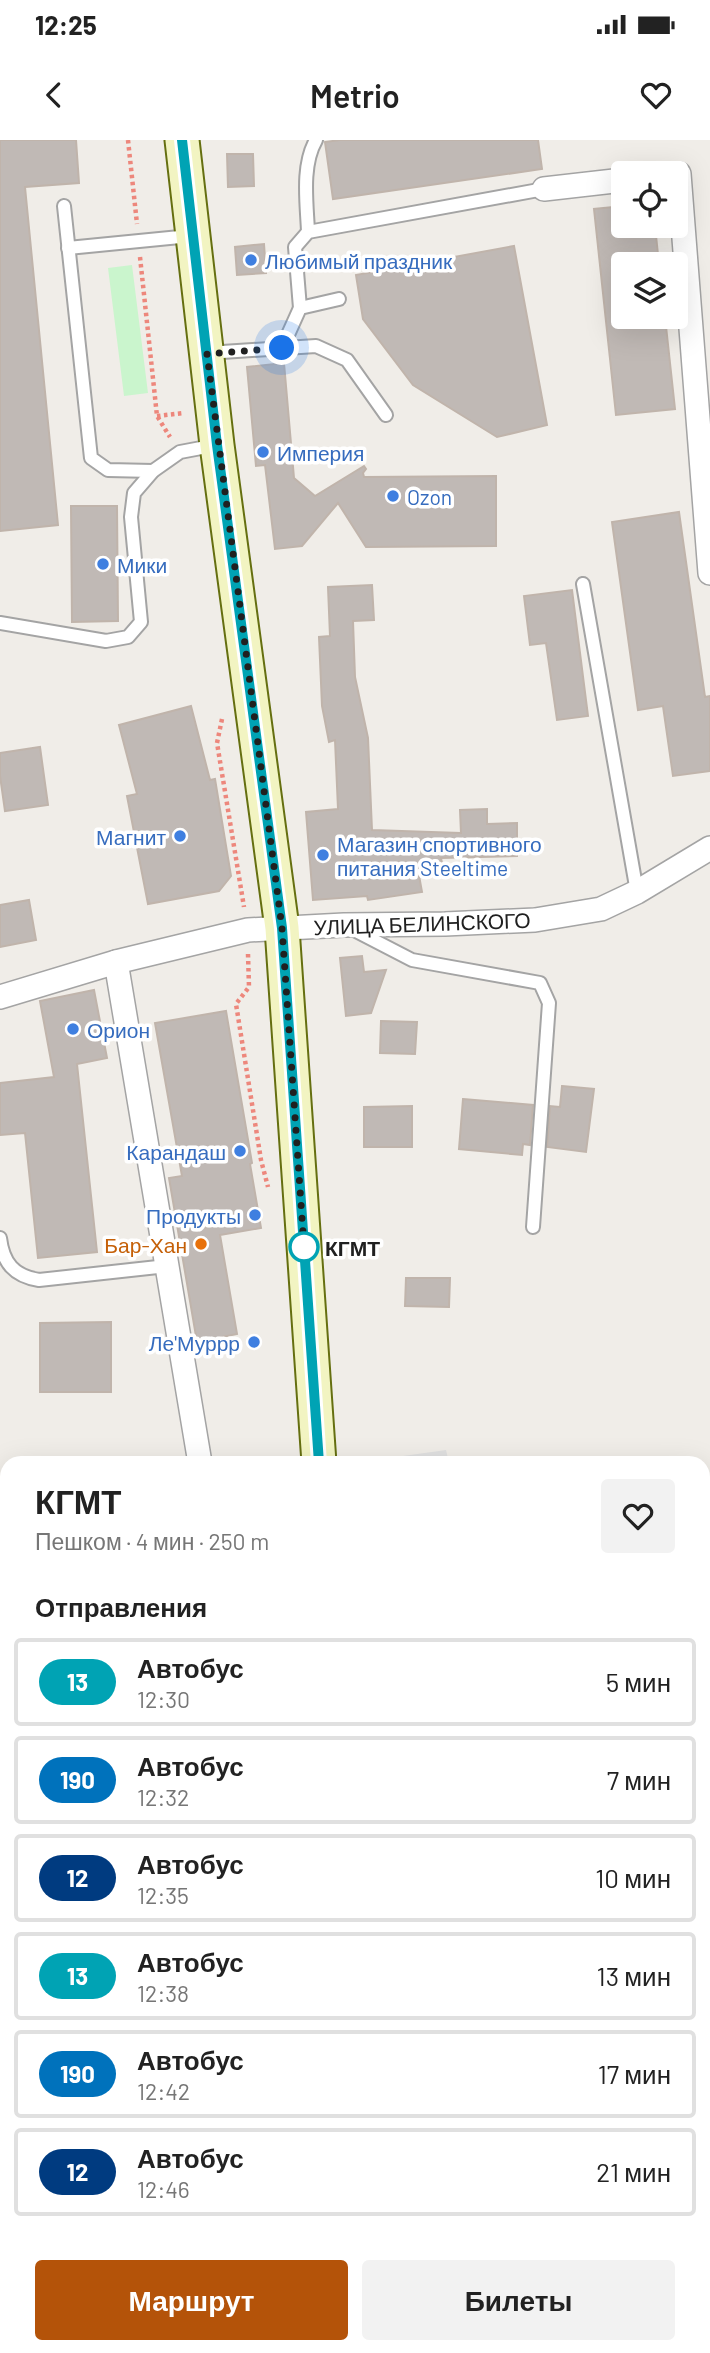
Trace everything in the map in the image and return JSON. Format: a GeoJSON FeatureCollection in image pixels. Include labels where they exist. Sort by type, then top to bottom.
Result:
{"type":"FeatureCollection","features":[{"type":"Feature","properties":{"kind":"main road"},"geometry":{"type":"LineString","coordinates":[[182,140],[217,445],[282,928],[319,1456]]}},
{"type":"Feature","properties":{"kind":"street"},"geometry":{"type":"LineString","coordinates":[[544,189],[611,181]]}},
{"type":"Feature","properties":{"kind":"street"},"geometry":{"type":"LineString","coordinates":[[684,238],[710,573]]}},
{"type":"Feature","properties":{"kind":"street","name":"УЛИЦА БЕЛИНСКОГО"},"geometry":{"type":"LineString","coordinates":[[0,997],[116,962],[248,930],[535,920],[601,909],[637,892],[710,848]]}},
{"type":"Feature","properties":{"kind":"street"},"geometry":{"type":"LineString","coordinates":[[116,962],[199,1456]]}},
{"type":"Feature","properties":{"kind":"lane"},"geometry":{"type":"LineString","coordinates":[[308,232],[306,184],[316,140]]}},
{"type":"Feature","properties":{"kind":"lane"},"geometry":{"type":"LineString","coordinates":[[282,348],[300,308],[295,247],[308,232],[544,189]]}},
{"type":"Feature","properties":{"kind":"lane"},"geometry":{"type":"LineString","coordinates":[[64,206],[91,458],[108,470],[153,471]]}},
{"type":"Feature","properties":{"kind":"lane"},"geometry":{"type":"LineString","coordinates":[[68,248],[194,236]]}},
{"type":"Feature","properties":{"kind":"lane"},"geometry":{"type":"LineString","coordinates":[[300,308],[340,299]]}},
{"type":"Feature","properties":{"kind":"lane"},"geometry":{"type":"LineString","coordinates":[[207,354],[316,346],[347,360],[386,415]]}},
{"type":"Feature","properties":{"kind":"lane"},"geometry":{"type":"LineString","coordinates":[[0,623],[106,641],[128,637],[141,622],[131,517],[134,493],[153,471],[180,452],[217,445]]}},
{"type":"Feature","properties":{"kind":"lane"},"geometry":{"type":"LineString","coordinates":[[583,584],[637,892]]}},
{"type":"Feature","properties":{"kind":"lane"},"geometry":{"type":"LineString","coordinates":[[344,925],[412,960],[540,984],[548,1003],[533,1227]]}},
{"type":"Feature","properties":{"kind":"lane"},"geometry":{"type":"LineString","coordinates":[[0,1238],[2,1252],[11,1269],[24,1277],[39,1280],[167,1266]]}},
{"type":"Feature","properties":{"kind":"path"},"geometry":{"type":"LineString","coordinates":[[128,140],[157,416],[180,452]]}},
{"type":"Feature","properties":{"kind":"path"},"geometry":{"type":"LineString","coordinates":[[225,708],[217,743],[248,930],[249,987],[236,1004],[261,1160],[270,1193]]}},
{"type":"Feature","properties":{"kind":"green space"},"geometry":{"type":"Polygon","coordinates":[[[132,265],[148,393],[124,396],[108,268],[132,265]]]}},
{"type":"Feature","properties":{"kind":"shaded area"},"geometry":{"type":"Polygon","coordinates":[[[446,1450],[447,1456],[403,1456],[446,1450]]]}},
{"type":"Feature","properties":{"kind":"building"},"geometry":{"type":"Polygon","coordinates":[[[0,140],[76,140],[79,183],[25,187],[58,525],[0,531],[0,140]]]}},
{"type":"Feature","properties":{"kind":"building"},"geometry":{"type":"Polygon","coordinates":[[[538,140],[542,169],[333,199],[325,142],[538,140]]]}},
{"type":"Feature","properties":{"kind":"building"},"geometry":{"type":"Polygon","coordinates":[[[227,154],[253,154],[254,186],[228,187],[227,154]]]}},
{"type":"Feature","properties":{"kind":"building"},"geometry":{"type":"Polygon","coordinates":[[[611,207],[611,238],[656,238],[658,252],[611,252],[611,329],[666,329],[675,409],[616,415],[594,209],[611,207]]]}},
{"type":"Feature","properties":{"kind":"building","name":"Любимый праздник"},"geometry":{"type":"Polygon","coordinates":[[[264,244],[266,273],[237,275],[235,247],[264,244]]]}},
{"type":"Feature","properties":{"kind":"building"},"geometry":{"type":"Polygon","coordinates":[[[514,246],[547,425],[497,437],[413,385],[363,319],[356,275],[514,246]]]}},
{"type":"Feature","properties":{"kind":"building"},"geometry":{"type":"Polygon","coordinates":[[[284,363],[294,478],[315,496],[364,466],[364,477],[496,476],[496,546],[366,547],[338,503],[302,546],[275,549],[265,465],[256,466],[247,367],[284,363]]]}},
{"type":"Feature","properties":{"kind":"building"},"geometry":{"type":"Polygon","coordinates":[[[71,506],[117,506],[118,621],[72,622],[71,506]]]}},
{"type":"Feature","properties":{"kind":"building"},"geometry":{"type":"Polygon","coordinates":[[[679,512],[705,697],[710,696],[710,771],[673,776],[663,706],[638,710],[612,522],[679,512]]]}},
{"type":"Feature","properties":{"kind":"building"},"geometry":{"type":"Polygon","coordinates":[[[372,585],[374,620],[353,621],[355,677],[368,738],[372,830],[461,833],[460,810],[487,809],[487,824],[517,823],[517,856],[441,858],[442,863],[418,870],[422,892],[368,900],[367,896],[313,900],[306,812],[338,809],[335,740],[329,742],[322,706],[319,637],[330,636],[328,587],[372,585]]]}},
{"type":"Feature","properties":{"kind":"building"},"geometry":{"type":"Polygon","coordinates":[[[572,590],[588,716],[557,720],[546,643],[530,645],[524,596],[572,590]]]}},
{"type":"Feature","properties":{"kind":"building","name":"Магнит"},"geometry":{"type":"Polygon","coordinates":[[[191,706],[210,780],[215,779],[231,876],[219,891],[148,904],[127,796],[137,794],[119,725],[191,706]]]}},
{"type":"Feature","properties":{"kind":"building"},"geometry":{"type":"Polygon","coordinates":[[[40,747],[48,805],[5,811],[0,753],[40,747]]]}},
{"type":"Feature","properties":{"kind":"building"},"geometry":{"type":"Polygon","coordinates":[[[29,900],[36,940],[0,947],[0,905],[29,900]]]}},
{"type":"Feature","properties":{"kind":"building"},"geometry":{"type":"Polygon","coordinates":[[[362,956],[364,972],[386,970],[371,1013],[346,1016],[340,958],[362,956]]]}},
{"type":"Feature","properties":{"kind":"building"},"geometry":{"type":"Polygon","coordinates":[[[94,990],[107,1058],[77,1064],[97,1252],[38,1258],[25,1133],[0,1135],[0,1083],[54,1077],[40,1001],[94,990]]]}},
{"type":"Feature","properties":{"kind":"building"},"geometry":{"type":"Polygon","coordinates":[[[226,1011],[261,1228],[220,1235],[237,1334],[197,1342],[169,1178],[182,1176],[155,1023],[226,1011]]]}},
{"type":"Feature","properties":{"kind":"building"},"geometry":{"type":"Polygon","coordinates":[[[381,1021],[417,1022],[415,1054],[380,1053],[381,1021]]]}},
{"type":"Feature","properties":{"kind":"building"},"geometry":{"type":"Polygon","coordinates":[[[562,1086],[594,1089],[586,1152],[547,1147],[550,1106],[560,1107],[562,1086]]]}},
{"type":"Feature","properties":{"kind":"building"},"geometry":{"type":"Polygon","coordinates":[[[463,1099],[533,1105],[530,1145],[523,1144],[522,1155],[459,1149],[463,1099]]]}},
{"type":"Feature","properties":{"kind":"building"},"geometry":{"type":"Polygon","coordinates":[[[412,1106],[412,1147],[364,1147],[364,1107],[412,1106]]]}},
{"type":"Feature","properties":{"kind":"building"},"geometry":{"type":"Polygon","coordinates":[[[406,1278],[450,1278],[449,1307],[405,1306],[406,1278]]]}},
{"type":"Feature","properties":{"kind":"building"},"geometry":{"type":"Polygon","coordinates":[[[111,1322],[111,1392],[40,1392],[40,1323],[111,1322]]]}},
{"type":"Feature","properties":{"kind":"bus line","name":"13"},"geometry":{"type":"LineString","coordinates":[[182,140],[217,445],[282,928],[319,1456]]}},
{"type":"Feature","properties":{"kind":"place","name":"Любимый праздник"},"geometry":{"type":"Point","coordinates":[251,260]}},
{"type":"Feature","properties":{"kind":"place","name":"Империя"},"geometry":{"type":"Point","coordinates":[263,452]}},
{"type":"Feature","properties":{"kind":"place","name":"Ozon"},"geometry":{"type":"Point","coordinates":[393,496]}},
{"type":"Feature","properties":{"kind":"place","name":"Мики"},"geometry":{"type":"Point","coordinates":[103,564]}},
{"type":"Feature","properties":{"kind":"place","name":"Магнит"},"geometry":{"type":"Point","coordinates":[180,836]}},
{"type":"Feature","properties":{"kind":"place","name":"Магазин спортивного питания Steeltime"},"geometry":{"type":"Point","coordinates":[323,855]}},
{"type":"Feature","properties":{"kind":"place","name":"Орион"},"geometry":{"type":"Point","coordinates":[73,1029]}},
{"type":"Feature","properties":{"kind":"place","name":"Карандаш"},"geometry":{"type":"Point","coordinates":[240,1151]}},
{"type":"Feature","properties":{"kind":"place","name":"Продукты"},"geometry":{"type":"Point","coordinates":[255,1215]}},
{"type":"Feature","properties":{"kind":"place","name":"Бар-Хан"},"geometry":{"type":"Point","coordinates":[201,1244]}},
{"type":"Feature","properties":{"kind":"place","name":"КГМТ"},"geometry":{"type":"Point","coordinates":[304,1247]}},
{"type":"Feature","properties":{"kind":"place","name":"Ле'Муррр"},"geometry":{"type":"Point","coordinates":[254,1342]}},
{"type":"Feature","properties":{"kind":"route"},"geometry":{"type":"LineString","coordinates":[[282,348],[207,354],[282,928],[304,1247]]}}]}
